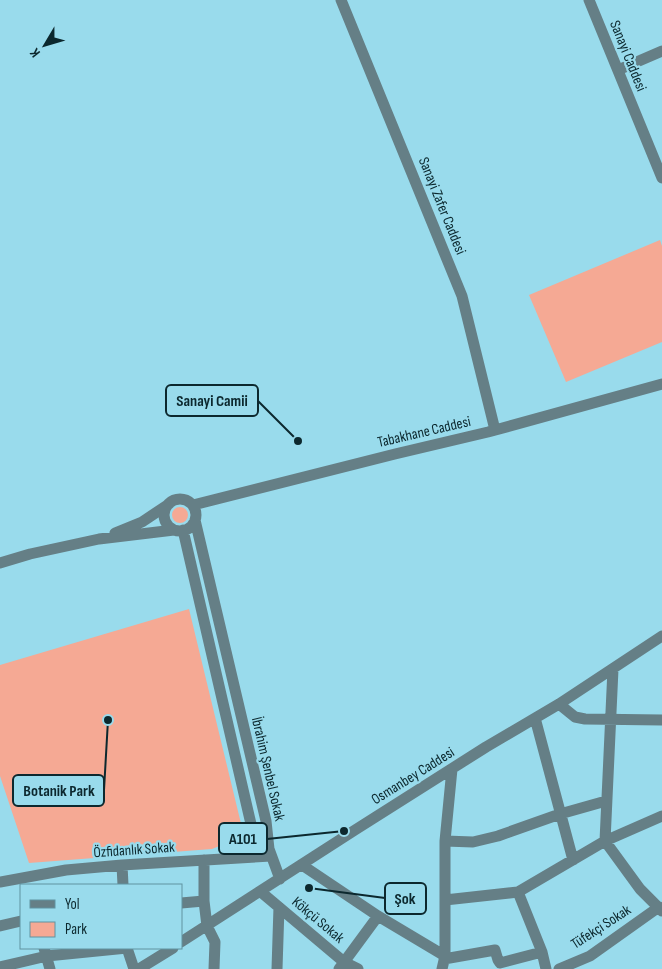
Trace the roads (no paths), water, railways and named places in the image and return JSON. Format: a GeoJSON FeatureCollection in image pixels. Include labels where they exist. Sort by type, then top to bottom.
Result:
{"type":"FeatureCollection","features":[{"type":"Feature","properties":{"kind":"street","name":"Sanayi Zafer Caddesi"},"geometry":{"type":"LineString","coordinates":[[341,0],[462,296],[496,430]]}},
{"type":"Feature","properties":{"kind":"street","name":"Sanayi Caddesi"},"geometry":{"type":"LineString","coordinates":[[589,0],[662,178]]}},
{"type":"Feature","properties":{"kind":"street"},"geometry":{"type":"LineString","coordinates":[[618,70],[662,50]]}},
{"type":"Feature","properties":{"kind":"street","name":"Tabakhane Caddesi"},"geometry":{"type":"LineString","coordinates":[[193,505],[496,430],[662,384]]}},
{"type":"Feature","properties":{"kind":"street"},"geometry":{"type":"LineString","coordinates":[[0,563],[30,554],[99,539],[188,528],[195,520],[196,515],[193,505],[180,499],[170,503],[142,522],[99,539]]}},
{"type":"Feature","properties":{"kind":"street"},"geometry":{"type":"LineString","coordinates":[[170,503],[165,516],[169,525],[178,530]]}},
{"type":"Feature","properties":{"kind":"street","name":"İbrahim Şenbel Sokak"},"geometry":{"type":"LineString","coordinates":[[195,520],[266,821],[270,852]]}},
{"type":"Feature","properties":{"kind":"street","name":"İbrahim Şenbel Sokak"},"geometry":{"type":"LineString","coordinates":[[178,530],[222,697],[251,824],[270,852]]}},
{"type":"Feature","properties":{"kind":"street","name":"Osmanbey Caddesi"},"geometry":{"type":"LineString","coordinates":[[182,941],[452,769],[559,704],[662,636]]}},
{"type":"Feature","properties":{"kind":"street"},"geometry":{"type":"LineString","coordinates":[[613,669],[605,841],[640,889],[660,909]]}},
{"type":"Feature","properties":{"kind":"street"},"geometry":{"type":"LineString","coordinates":[[222,697],[236,695]]}},
{"type":"Feature","properties":{"kind":"street"},"geometry":{"type":"LineString","coordinates":[[559,704],[575,717],[662,720]]}},
{"type":"Feature","properties":{"kind":"street"},"geometry":{"type":"LineString","coordinates":[[535,718],[573,860]]}},
{"type":"Feature","properties":{"kind":"street"},"geometry":{"type":"LineString","coordinates":[[444,961],[445,842],[452,769]]}},
{"type":"Feature","properties":{"kind":"street"},"geometry":{"type":"LineString","coordinates":[[445,842],[473,842],[498,836],[560,814],[606,801]]}},
{"type":"Feature","properties":{"kind":"street"},"geometry":{"type":"LineString","coordinates":[[445,900],[518,892],[605,841],[662,816]]}},
{"type":"Feature","properties":{"kind":"street"},"geometry":{"type":"LineString","coordinates":[[270,852],[280,879]]}},
{"type":"Feature","properties":{"kind":"street","name":"Özfidanlık Sokak"},"geometry":{"type":"LineString","coordinates":[[0,882],[31,881],[66,870],[204,860],[270,852]]}},
{"type":"Feature","properties":{"kind":"street"},"geometry":{"type":"LineString","coordinates":[[204,860],[204,901],[207,926],[215,942],[214,969]]}},
{"type":"Feature","properties":{"kind":"street"},"geometry":{"type":"LineString","coordinates":[[122,865],[123,884]]}},
{"type":"Feature","properties":{"kind":"street"},"geometry":{"type":"LineString","coordinates":[[302,865],[444,961],[495,950],[500,963],[542,952]]}},
{"type":"Feature","properties":{"kind":"street","name":"Kökçü Sokak"},"geometry":{"type":"LineString","coordinates":[[261,892],[280,907],[342,965],[358,969]]}},
{"type":"Feature","properties":{"kind":"street"},"geometry":{"type":"LineString","coordinates":[[518,892],[542,952],[546,969]]}},
{"type":"Feature","properties":{"kind":"street"},"geometry":{"type":"LineString","coordinates":[[182,903],[204,901]]}},
{"type":"Feature","properties":{"kind":"street"},"geometry":{"type":"LineString","coordinates":[[277,969],[280,907]]}},
{"type":"Feature","properties":{"kind":"street","name":"Tüfekçi Sokak"},"geometry":{"type":"LineString","coordinates":[[559,969],[590,956],[660,909]]}},
{"type":"Feature","properties":{"kind":"street"},"geometry":{"type":"LineString","coordinates":[[342,965],[378,916]]}},
{"type":"Feature","properties":{"kind":"street"},"geometry":{"type":"LineString","coordinates":[[0,926],[20,922]]}},
{"type":"Feature","properties":{"kind":"street"},"geometry":{"type":"LineString","coordinates":[[0,967],[46,952],[107,949]]}},
{"type":"Feature","properties":{"kind":"street"},"geometry":{"type":"LineString","coordinates":[[127,949],[134,969]]}},
{"type":"Feature","properties":{"kind":"street"},"geometry":{"type":"LineString","coordinates":[[140,969],[171,949]]}},
{"type":"Feature","properties":{"kind":"street"},"geometry":{"type":"LineString","coordinates":[[46,952],[50,969]]}},
{"type":"Feature","properties":{"kind":"place","name":"Sanayi Camii"},"geometry":{"type":"Point","coordinates":[298,441]}},
{"type":"Feature","properties":{"kind":"place","name":"Botanik Park"},"geometry":{"type":"Point","coordinates":[108,720]}},
{"type":"Feature","properties":{"kind":"place","name":"A101"},"geometry":{"type":"Point","coordinates":[344,831]}},
{"type":"Feature","properties":{"kind":"place","name":"Şok"},"geometry":{"type":"Point","coordinates":[309,888]}}]}
